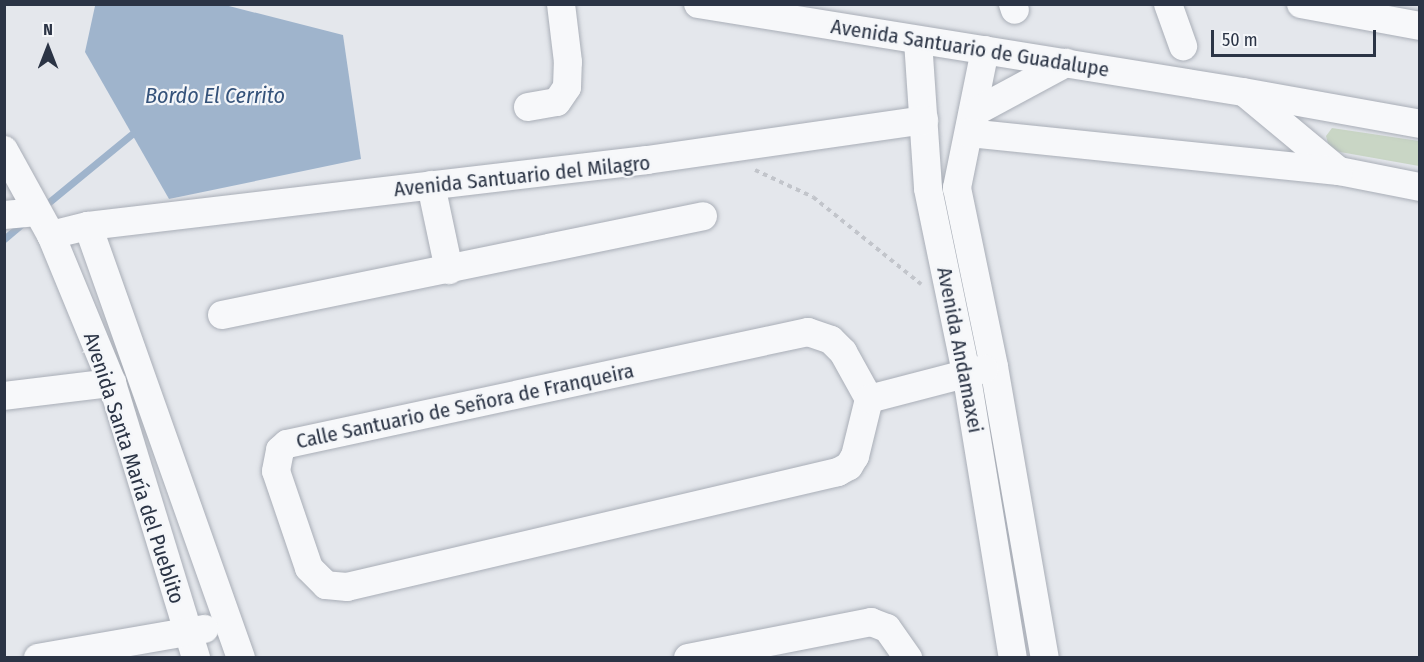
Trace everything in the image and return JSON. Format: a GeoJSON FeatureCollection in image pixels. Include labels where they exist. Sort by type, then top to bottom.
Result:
{"type":"FeatureCollection","features":[{"type":"Feature","properties":{"kind":"street"},"geometry":{"type":"LineString","coordinates":[[528,108],[557,102],[567,87],[568,62],[561,4]]}},
{"type":"Feature","properties":{"kind":"street","name":"Avenida Santuario de Guadalupe"},"geometry":{"type":"LineString","coordinates":[[698,4],[1243,92],[1419,124]]}},
{"type":"Feature","properties":{"kind":"street"},"geometry":{"type":"LineString","coordinates":[[812,4],[845,28]]}},
{"type":"Feature","properties":{"kind":"street"},"geometry":{"type":"LineString","coordinates":[[1168,4],[1183,46]]}},
{"type":"Feature","properties":{"kind":"street"},"geometry":{"type":"LineString","coordinates":[[1310,5],[1419,26]]}},
{"type":"Feature","properties":{"kind":"street","name":"Avenida Andamaxei"},"geometry":{"type":"LineString","coordinates":[[918,41],[928,189],[966,372],[1013,657]]}},
{"type":"Feature","properties":{"kind":"street","name":"Avenida Andamaxei"},"geometry":{"type":"LineString","coordinates":[[986,50],[957,188],[994,367],[1045,657]]}},
{"type":"Feature","properties":{"kind":"street"},"geometry":{"type":"LineString","coordinates":[[971,123],[1066,63]]}},
{"type":"Feature","properties":{"kind":"street"},"geometry":{"type":"LineString","coordinates":[[1243,92],[1339,171]]}},
{"type":"Feature","properties":{"kind":"street"},"geometry":{"type":"LineString","coordinates":[[1308,146],[1315,127],[1339,109]]}},
{"type":"Feature","properties":{"kind":"street","name":"Avenida Santuario del Milagro"},"geometry":{"type":"LineString","coordinates":[[4,215],[44,224],[88,226],[647,160],[924,120]]}},
{"type":"Feature","properties":{"kind":"street"},"geometry":{"type":"LineString","coordinates":[[971,123],[1339,171],[1419,187]]}},
{"type":"Feature","properties":{"kind":"street","name":"Avenida Santa María del Pueblito"},"geometry":{"type":"LineString","coordinates":[[4,150],[44,224],[112,383],[191,645]]}},
{"type":"Feature","properties":{"kind":"street"},"geometry":{"type":"LineString","coordinates":[[431,185],[449,270]]}},
{"type":"Feature","properties":{"kind":"street"},"geometry":{"type":"LineString","coordinates":[[222,315],[703,216]]}},
{"type":"Feature","properties":{"kind":"street","name":"Avenida Santa María del Pueblito"},"geometry":{"type":"LineString","coordinates":[[88,226],[241,657]]}},
{"type":"Feature","properties":{"kind":"street","name":"Calle Santuario de Señora de Franqueira"},"geometry":{"type":"LineString","coordinates":[[808,332],[831,339],[843,352],[869,399],[858,446],[849,466],[828,476],[347,587],[326,585],[309,568],[276,471],[280,450],[295,442],[808,332]]}},
{"type":"Feature","properties":{"kind":"street"},"geometry":{"type":"LineString","coordinates":[[869,399],[966,372],[994,367]]}},
{"type":"Feature","properties":{"kind":"street"},"geometry":{"type":"LineString","coordinates":[[4,396],[112,383]]}},
{"type":"Feature","properties":{"kind":"street"},"geometry":{"type":"LineString","coordinates":[[688,657],[875,622],[887,628],[908,657]]}},
{"type":"Feature","properties":{"kind":"street"},"geometry":{"type":"LineString","coordinates":[[38,657],[191,645],[229,625]]}},
{"type":"Feature","properties":{"kind":"path"},"geometry":{"type":"LineString","coordinates":[[745,169],[757,170],[813,196],[896,266],[953,307]]}},
{"type":"Feature","properties":{"kind":"green space"},"geometry":{"type":"Polygon","coordinates":[[[1332,128],[1419,141],[1419,166],[1340,152],[1329,147],[1326,136],[1332,128]]]}},
{"type":"Feature","properties":{"kind":"water","name":"Bordo El Cerrito"},"geometry":{"type":"Polygon","coordinates":[[[225,5],[343,35],[361,159],[169,199],[85,52],[95,6],[225,5]]]}},
{"type":"Feature","properties":{"kind":"waterway"},"geometry":{"type":"LineString","coordinates":[[43,207],[132,134]]}},
{"type":"Feature","properties":{"kind":"waterway"},"geometry":{"type":"LineString","coordinates":[[4,239],[23,223]]}}]}
